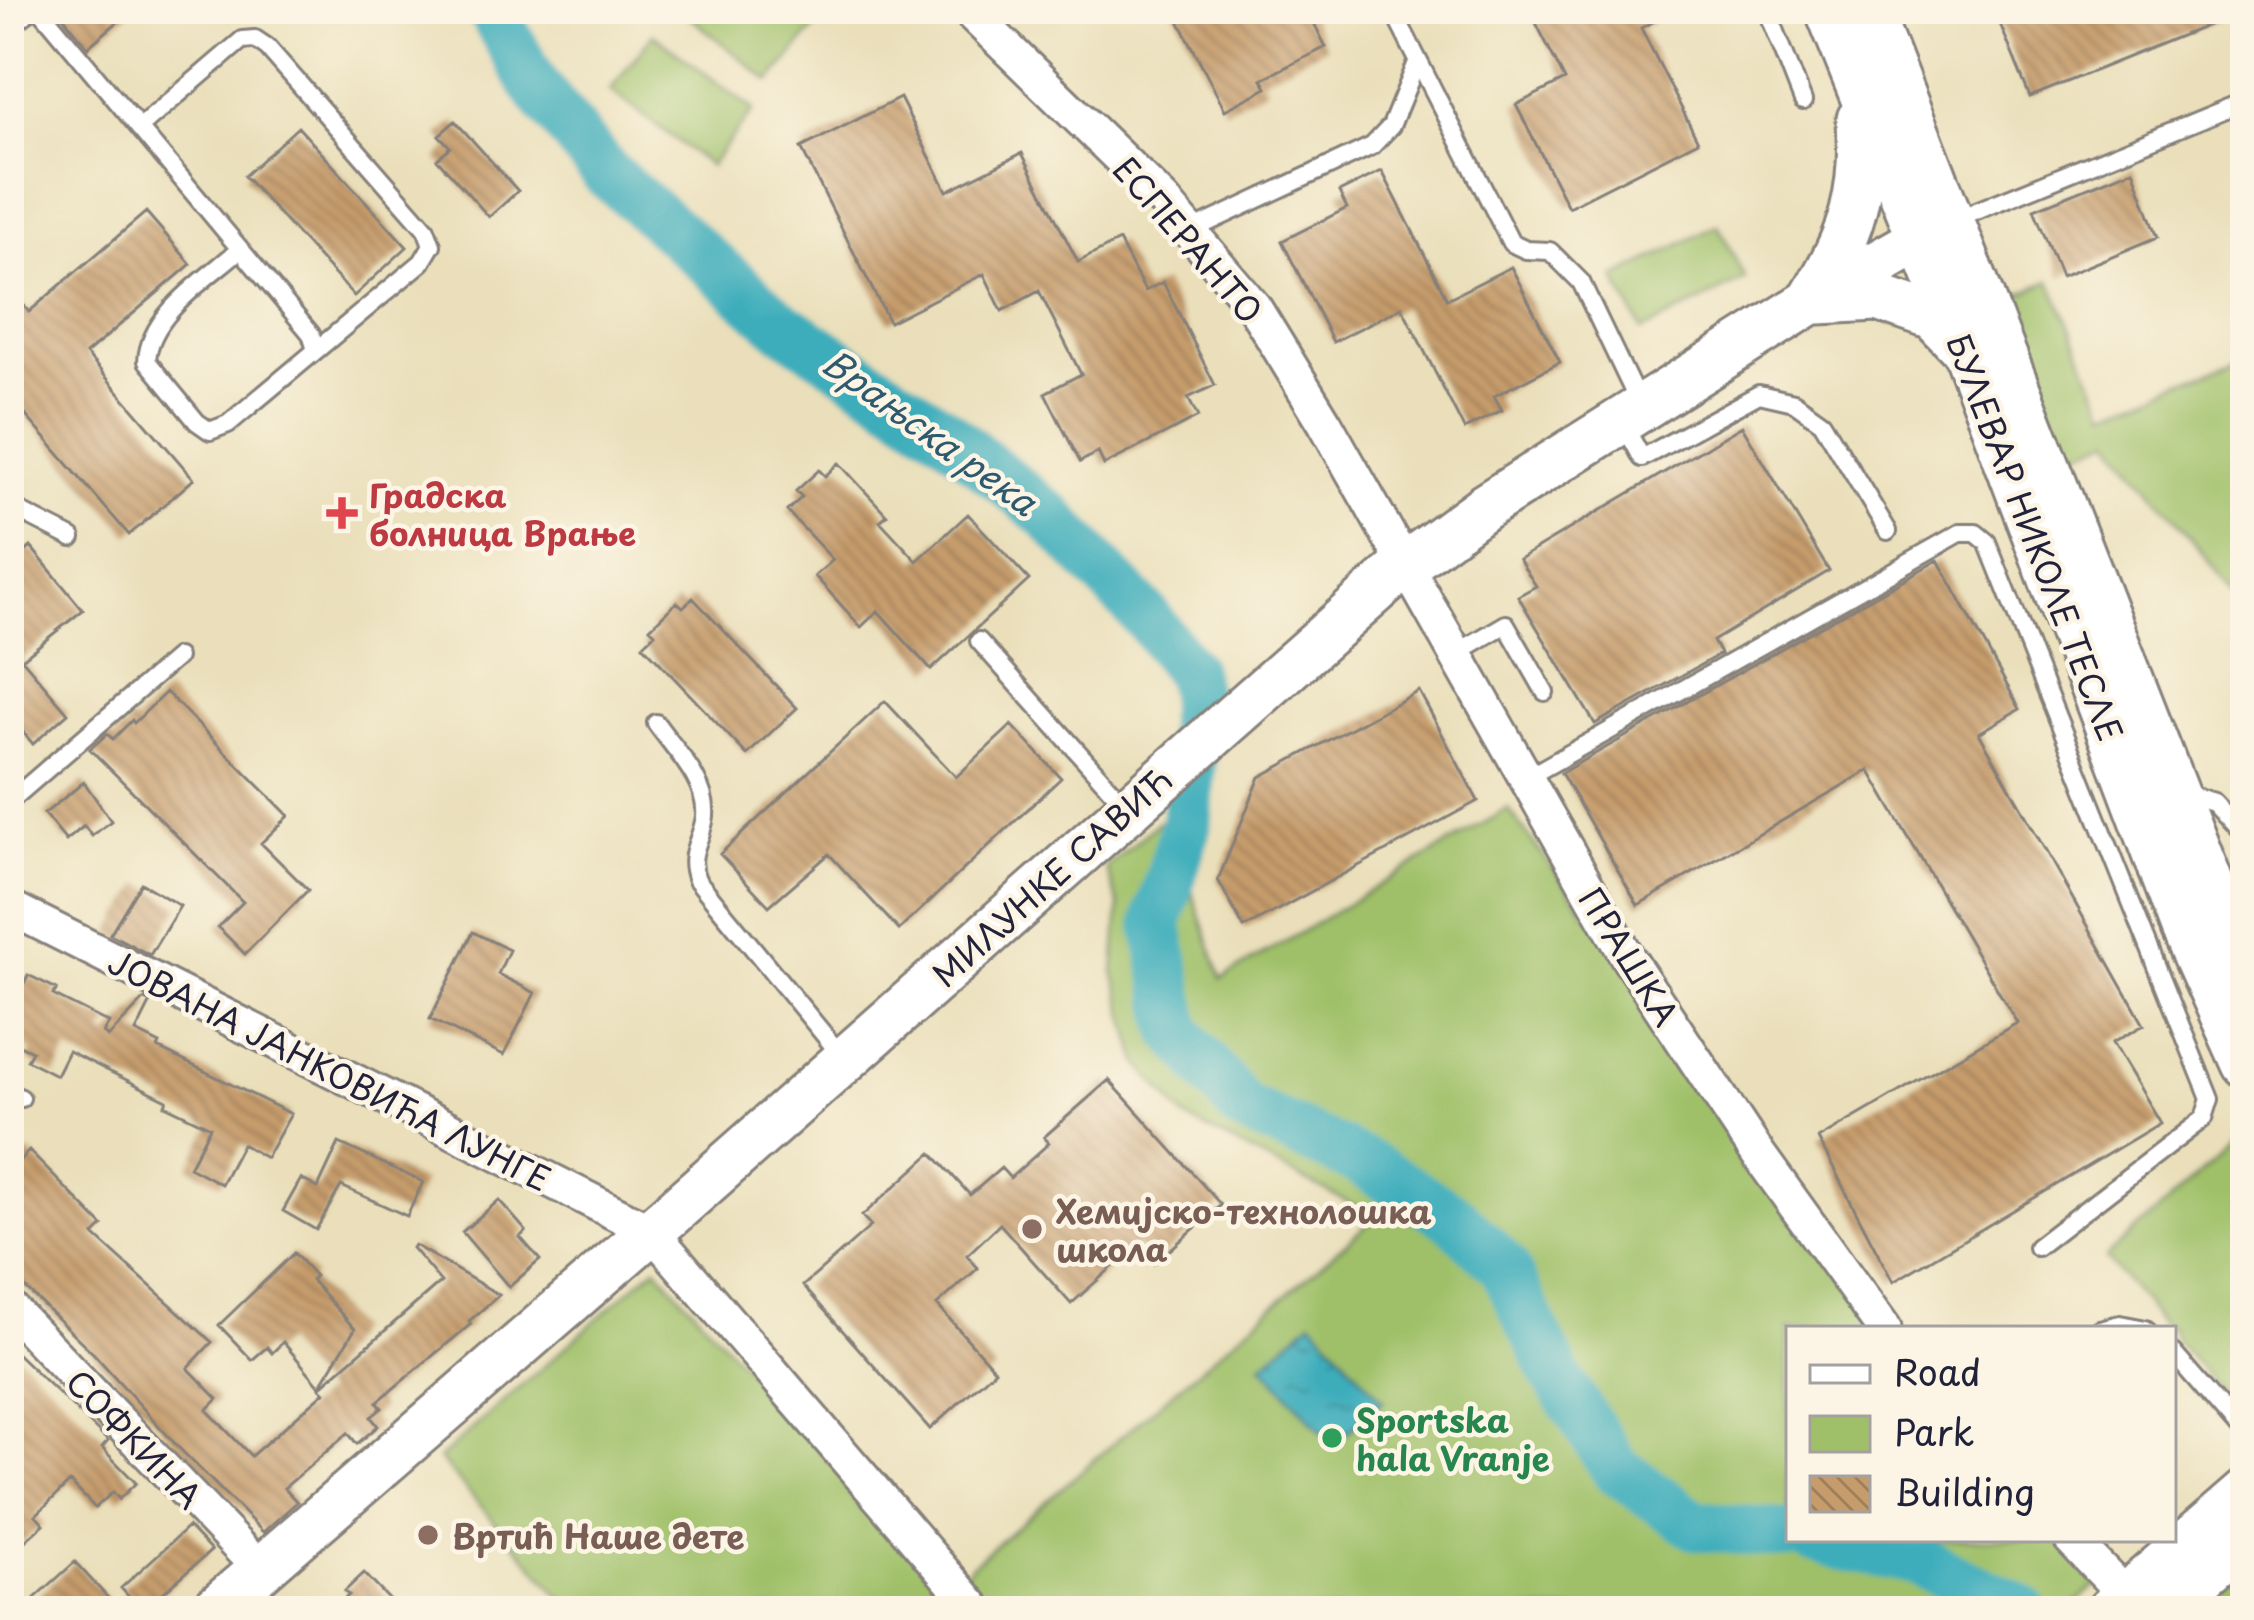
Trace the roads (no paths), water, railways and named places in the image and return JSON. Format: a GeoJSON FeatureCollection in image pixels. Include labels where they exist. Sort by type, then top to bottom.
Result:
{"type":"FeatureCollection","features":[{"type":"Feature","properties":{"kind":"main road","name":"БУЛЕВАР НИКОЛЕ ТЕСЛЕ"},"geometry":{"type":"LineString","coordinates":[[1828,9],[1858,86],[1934,231],[2157,797],[2184,928],[2245,1064]]}},
{"type":"Feature","properties":{"kind":"main road","name":"БУЛЕВАР НИКОЛЕ ТЕСЛЕ"},"geometry":{"type":"LineString","coordinates":[[1868,9],[1965,350],[2157,797],[2245,972]]}},
{"type":"Feature","properties":{"kind":"main road"},"geometry":{"type":"LineString","coordinates":[[1810,302],[1843,250],[1855,212],[1862,160],[1858,86]]}},
{"type":"Feature","properties":{"kind":"main road","name":"МИЛУНКЕ САВИЋ"},"geometry":{"type":"LineString","coordinates":[[213,1611],[1404,566],[1484,507],[1810,302],[1934,231]]}},
{"type":"Feature","properties":{"kind":"main road"},"geometry":{"type":"LineString","coordinates":[[1810,302],[1878,298],[1933,317],[1965,350]]}},
{"type":"Feature","properties":{"kind":"main road"},"geometry":{"type":"LineString","coordinates":[[2127,1607],[2245,1493]]}},
{"type":"Feature","properties":{"kind":"main road"},"geometry":{"type":"LineString","coordinates":[[2127,1607],[2245,1539]]}},
{"type":"Feature","properties":{"kind":"street"},"geometry":{"type":"LineString","coordinates":[[9,17],[19,9]]}},
{"type":"Feature","properties":{"kind":"street","name":"ЕСПЕРАНТО"},"geometry":{"type":"LineString","coordinates":[[967,9],[1164,201],[1254,307],[1404,566]]}},
{"type":"Feature","properties":{"kind":"street","name":"ПРАШКА"},"geometry":{"type":"LineString","coordinates":[[1404,566],[1641,978],[1782,1190],[1881,1326]]}},
{"type":"Feature","properties":{"kind":"street","name":"ЈОВАНА ЈАНКОВИЋА ЛУНГЕ"},"geometry":{"type":"LineString","coordinates":[[9,907],[651,1231]]}},
{"type":"Feature","properties":{"kind":"street"},"geometry":{"type":"LineString","coordinates":[[651,1231],[977,1611]]}},
{"type":"Feature","properties":{"kind":"street","name":"СОФКИНА"},"geometry":{"type":"LineString","coordinates":[[9,1307],[260,1569]]}},
{"type":"Feature","properties":{"kind":"street"},"geometry":{"type":"LineString","coordinates":[[2073,1542],[2127,1607]]}},
{"type":"Feature","properties":{"kind":"lane"},"geometry":{"type":"LineString","coordinates":[[40,9],[311,334],[315,347]]}},
{"type":"Feature","properties":{"kind":"lane"},"geometry":{"type":"LineString","coordinates":[[1392,9],[1511,243],[1526,250],[1550,251],[1574,272],[1632,414],[1642,458],[1759,394],[1794,402],[1822,422],[1888,531]]}},
{"type":"Feature","properties":{"kind":"lane"},"geometry":{"type":"LineString","coordinates":[[1767,9],[1803,100]]}},
{"type":"Feature","properties":{"kind":"lane"},"geometry":{"type":"LineString","coordinates":[[139,128],[242,40],[255,39],[426,229],[432,244],[422,262],[228,424],[210,431],[197,422],[147,361],[148,344],[166,316],[240,249]]}},
{"type":"Feature","properties":{"kind":"lane"},"geometry":{"type":"LineString","coordinates":[[1189,232],[1372,146],[1391,126],[1418,60]]}},
{"type":"Feature","properties":{"kind":"lane"},"geometry":{"type":"LineString","coordinates":[[1934,231],[1995,200],[2245,101]]}},
{"type":"Feature","properties":{"kind":"lane"},"geometry":{"type":"LineString","coordinates":[[9,506],[72,538]]}},
{"type":"Feature","properties":{"kind":"lane"},"geometry":{"type":"LineString","coordinates":[[1526,778],[1960,533],[1976,533],[1987,542],[2210,1099],[2204,1118],[2037,1247]]}},
{"type":"Feature","properties":{"kind":"lane"},"geometry":{"type":"LineString","coordinates":[[1455,654],[1506,624],[1545,692]]}},
{"type":"Feature","properties":{"kind":"lane"},"geometry":{"type":"LineString","coordinates":[[979,641],[1141,796]]}},
{"type":"Feature","properties":{"kind":"lane"},"geometry":{"type":"LineString","coordinates":[[9,802],[177,657]]}},
{"type":"Feature","properties":{"kind":"lane"},"geometry":{"type":"LineString","coordinates":[[656,723],[703,794],[705,816],[691,866],[697,880],[844,1060]]}},
{"type":"Feature","properties":{"kind":"lane"},"geometry":{"type":"LineString","coordinates":[[2157,797],[2214,802],[2237,815],[2245,836]]}},
{"type":"Feature","properties":{"kind":"lane"},"geometry":{"type":"LineString","coordinates":[[2176,1356],[2245,1436]]}},
{"type":"Feature","properties":{"kind":"water"},"geometry":{"type":"Polygon","coordinates":[[[1312,1320],[1383,1401],[1333,1445],[1262,1364],[1312,1320]]]}},
{"type":"Feature","properties":{"kind":"waterway","name":"Врањска река"},"geometry":{"type":"LineString","coordinates":[[491,9],[534,84],[605,172],[782,325],[945,432],[1049,516],[1147,618],[1189,672],[1194,697],[1187,822],[1157,923],[1177,1031],[1242,1108],[1363,1162],[1454,1218],[1504,1267],[1557,1377],[1616,1469],[1695,1525],[1786,1535]]}},
{"type":"Feature","properties":{"kind":"waterway","name":"Врањска река"},"geometry":{"type":"LineString","coordinates":[[1825,1542],[1917,1560],[2022,1611]]}},
{"type":"Feature","properties":{"kind":"place","name":"Градска болница Врање"},"geometry":{"type":"Point","coordinates":[342,513]}},
{"type":"Feature","properties":{"kind":"place","name":"Хемијско-технолошка школа"},"geometry":{"type":"Point","coordinates":[1032,1229]}},
{"type":"Feature","properties":{"kind":"place","name":"Sportska hala Vranje"},"geometry":{"type":"Point","coordinates":[1332,1438]}},
{"type":"Feature","properties":{"kind":"place","name":"Вртић Наше дете"},"geometry":{"type":"Point","coordinates":[428,1535]}}]}
